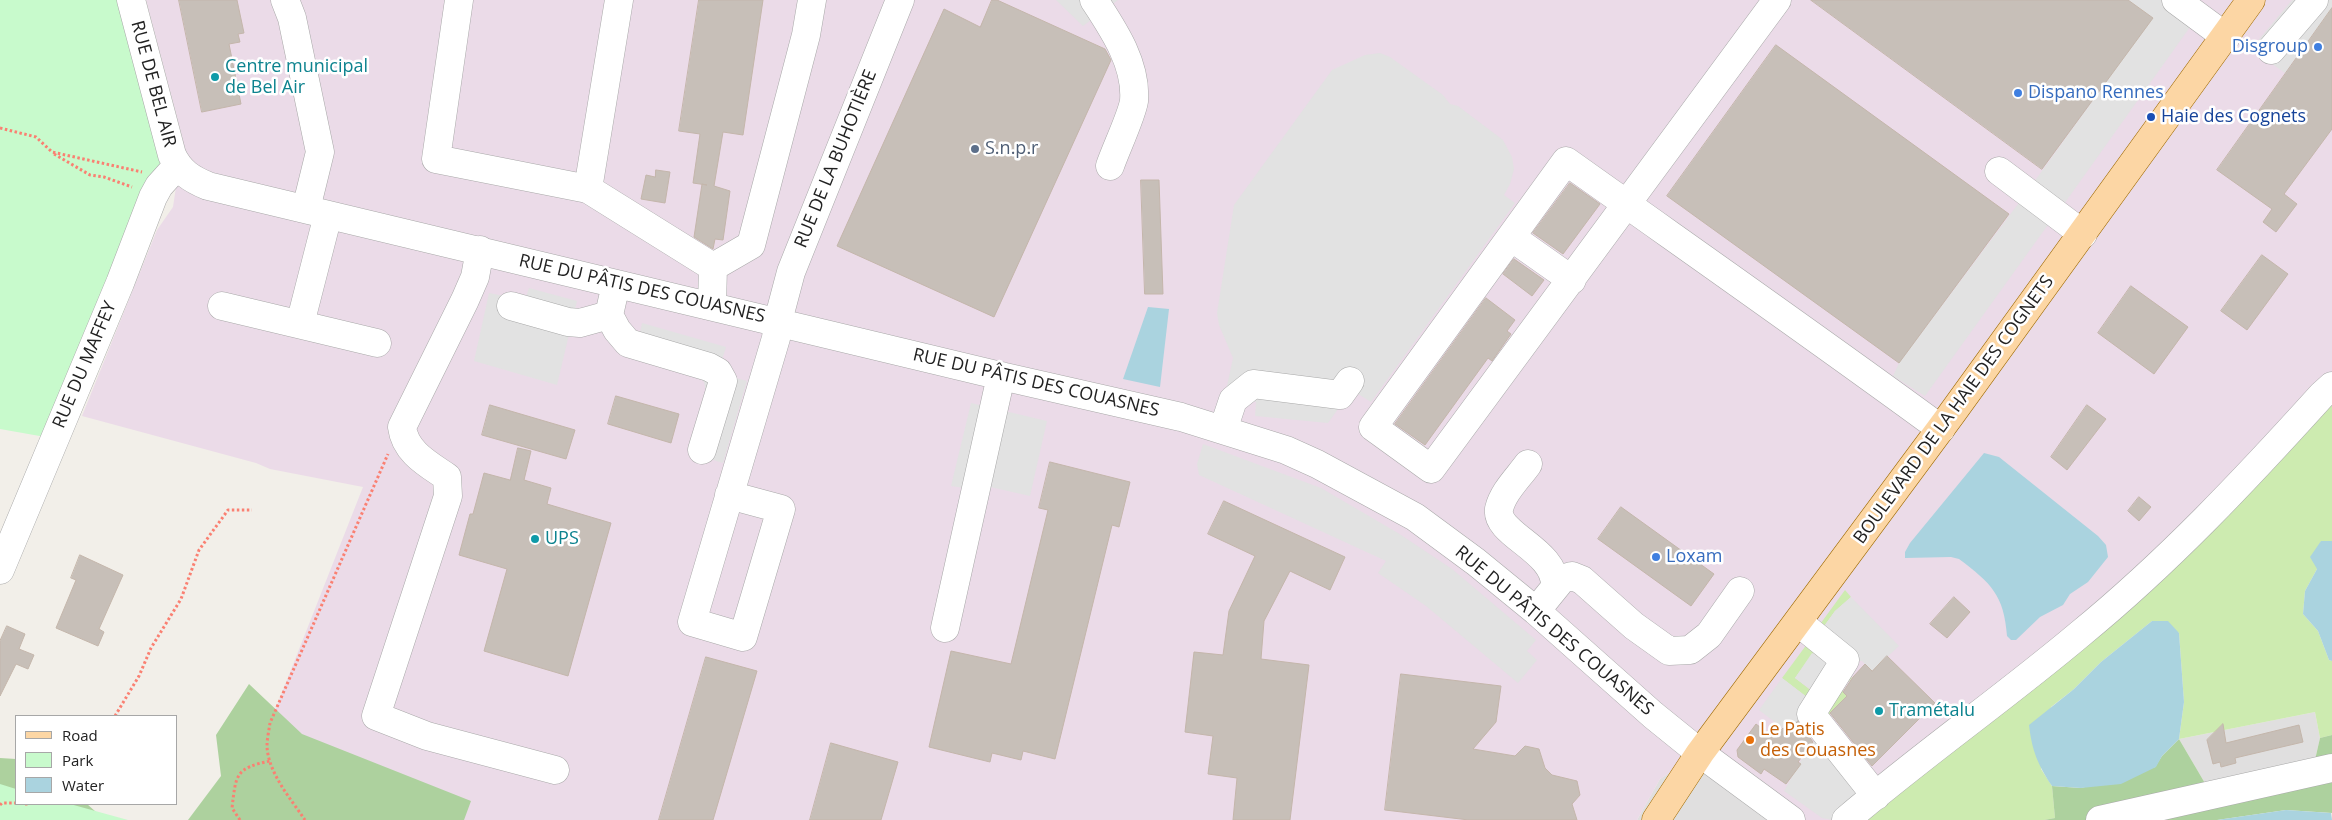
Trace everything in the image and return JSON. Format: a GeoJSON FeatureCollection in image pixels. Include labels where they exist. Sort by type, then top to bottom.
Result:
{"type":"FeatureCollection","features":[{"type":"Feature","properties":{"kind":"main road","name":"BOULEVARD DE LA HAIE DES COGNETS"},"geometry":{"type":"LineString","coordinates":[[1656,820],[1700,753],[2083,234],[2252,0]]}},
{"type":"Feature","properties":{"kind":"street","name":"RUE DE BEL AIR"},"geometry":{"type":"LineString","coordinates":[[131,0],[168,144],[177,166]]}},
{"type":"Feature","properties":{"kind":"street"},"geometry":{"type":"LineString","coordinates":[[286,0],[292,18],[320,152],[317,212],[300,324]]}},
{"type":"Feature","properties":{"kind":"street"},"geometry":{"type":"LineString","coordinates":[[459,0],[436,159],[588,189],[713,267]]}},
{"type":"Feature","properties":{"kind":"street"},"geometry":{"type":"LineString","coordinates":[[588,189],[619,0]]}},
{"type":"Feature","properties":{"kind":"street"},"geometry":{"type":"LineString","coordinates":[[713,267],[751,245],[806,35],[812,0]]}},
{"type":"Feature","properties":{"kind":"street"},"geometry":{"type":"LineString","coordinates":[[1094,0],[1119,37],[1130,69],[1134,102],[1110,166]]}},
{"type":"Feature","properties":{"kind":"street"},"geometry":{"type":"LineString","coordinates":[[1776,0],[1628,205],[1431,469],[1373,427],[1566,161],[1628,205],[1940,429]]}},
{"type":"Feature","properties":{"kind":"street"},"geometry":{"type":"LineString","coordinates":[[2176,0],[2226,37]]}},
{"type":"Feature","properties":{"kind":"street"},"geometry":{"type":"LineString","coordinates":[[2271,50],[2314,0]]}},
{"type":"Feature","properties":{"kind":"street","name":"RUE DE LA BUHOTIÈRE"},"geometry":{"type":"LineString","coordinates":[[729,494],[781,510],[743,637],[692,622],[729,494],[776,338],[778,321],[792,272],[895,2]]}},
{"type":"Feature","properties":{"kind":"street","name":"RUE DU MAFFEY"},"geometry":{"type":"LineString","coordinates":[[0,570],[120,283],[148,185],[160,186],[177,166]]}},
{"type":"Feature","properties":{"kind":"street","name":"RUE DU PÂTIS DES COUASNES"},"geometry":{"type":"LineString","coordinates":[[177,166],[185,174],[208,186],[778,321],[1001,376],[1181,416],[1257,439],[1317,464],[1415,517],[1476,562],[1536,611],[1653,715],[1700,753],[1791,820]]}},
{"type":"Feature","properties":{"kind":"street"},"geometry":{"type":"LineString","coordinates":[[1999,172],[2083,234]]}},
{"type":"Feature","properties":{"kind":"street"},"geometry":{"type":"LineString","coordinates":[[1511,237],[1572,280]]}},
{"type":"Feature","properties":{"kind":"street"},"geometry":{"type":"LineString","coordinates":[[480,250],[475,277],[465,300],[402,427],[404,436],[412,451],[447,477],[448,496],[376,716],[427,736],[555,770]]}},
{"type":"Feature","properties":{"kind":"street"},"geometry":{"type":"LineString","coordinates":[[712,306],[713,267]]}},
{"type":"Feature","properties":{"kind":"street"},"geometry":{"type":"LineString","coordinates":[[616,284],[609,315],[617,330],[628,342],[710,366],[718,372],[723,382],[702,450]]}},
{"type":"Feature","properties":{"kind":"street"},"geometry":{"type":"LineString","coordinates":[[222,306],[377,343]]}},
{"type":"Feature","properties":{"kind":"street"},"geometry":{"type":"LineString","coordinates":[[511,306],[568,322],[580,322],[609,315]]}},
{"type":"Feature","properties":{"kind":"street"},"geometry":{"type":"LineString","coordinates":[[945,628],[1001,376]]}},
{"type":"Feature","properties":{"kind":"street"},"geometry":{"type":"LineString","coordinates":[[1223,430],[1233,400],[1253,384],[1340,395],[1350,381]]}},
{"type":"Feature","properties":{"kind":"street"},"geometry":{"type":"LineString","coordinates":[[1846,820],[2081,634],[2143,578],[2248,477],[2332,386]]}},
{"type":"Feature","properties":{"kind":"street"},"geometry":{"type":"LineString","coordinates":[[1528,464],[1504,496],[1499,511],[1502,523],[1542,556],[1550,566],[1555,578],[1554,587]]}},
{"type":"Feature","properties":{"kind":"street"},"geometry":{"type":"LineString","coordinates":[[1536,611],[1554,587],[1566,576],[1572,576],[1582,580],[1634,626],[1669,650],[1690,650],[1709,635],[1740,591]]}},
{"type":"Feature","properties":{"kind":"street"},"geometry":{"type":"LineString","coordinates":[[1798,622],[1845,660],[1811,714],[1876,796]]}},
{"type":"Feature","properties":{"kind":"street"},"geometry":{"type":"LineString","coordinates":[[2100,820],[2332,768]]}},
{"type":"Feature","properties":{"kind":"path"},"geometry":{"type":"LineString","coordinates":[[0,128],[36,137],[52,152],[90,175],[104,176],[126,184],[148,185]]}},
{"type":"Feature","properties":{"kind":"path"},"geometry":{"type":"LineString","coordinates":[[52,152],[148,185]]}},
{"type":"Feature","properties":{"kind":"path"},"geometry":{"type":"LineString","coordinates":[[305,820],[274,773],[267,747],[270,723],[344,550],[402,427]]}},
{"type":"Feature","properties":{"kind":"path"},"geometry":{"type":"LineString","coordinates":[[116,715],[139,676],[151,648],[181,599],[199,550],[228,510],[252,510]]}},
{"type":"Feature","properties":{"kind":"path"},"geometry":{"type":"LineString","coordinates":[[240,820],[232,808],[236,779],[248,765],[270,760]]}},
{"type":"Feature","properties":{"kind":"path"},"geometry":{"type":"LineString","coordinates":[[0,805],[2,803],[15,803]]}},
{"type":"Feature","properties":{"kind":"shaded area"},"geometry":{"type":"Polygon","coordinates":[[[146,0],[2332,0],[2332,380],[2245,477],[1850,820],[1800,820],[1700,753],[1660,779],[1637,820],[244,820],[270,723],[363,487],[270,469],[256,463],[82,416],[157,230],[173,207],[183,140],[146,0]]]}},
{"type":"Feature","properties":{"kind":"shaded area"},"geometry":{"type":"Polygon","coordinates":[[[1056,0],[1118,0],[1083,26],[1056,0]]]}},
{"type":"Feature","properties":{"kind":"shaded area"},"geometry":{"type":"Polygon","coordinates":[[[2128,0],[2196,0],[2205,6],[2064,204],[2034,182],[2152,18],[2128,0]]]}},
{"type":"Feature","properties":{"kind":"shaded area"},"geometry":{"type":"Polygon","coordinates":[[[2292,0],[2332,0],[2332,9],[2285,73],[2251,49],[2292,0]]]}},
{"type":"Feature","properties":{"kind":"shaded area"},"geometry":{"type":"Polygon","coordinates":[[[1380,53],[1390,57],[1443,95],[1450,104],[1458,106],[1503,140],[1512,157],[1514,169],[1510,184],[1504,195],[1515,203],[1371,402],[1355,392],[1346,398],[1328,423],[1255,416],[1256,402],[1225,395],[1233,358],[1219,325],[1217,313],[1234,205],[1332,70],[1365,55],[1380,53]]]}},
{"type":"Feature","properties":{"kind":"shaded area"},"geometry":{"type":"Polygon","coordinates":[[[2021,200],[2050,222],[1925,396],[1893,376],[1899,363],[2021,200]]]}},
{"type":"Feature","properties":{"kind":"shaded area"},"geometry":{"type":"Polygon","coordinates":[[[529,288],[577,301],[557,385],[474,361],[489,293],[525,300],[529,288]]]}},
{"type":"Feature","properties":{"kind":"shaded area"},"geometry":{"type":"Polygon","coordinates":[[[642,323],[726,347],[722,360],[732,377],[747,381],[723,463],[690,453],[706,392],[704,382],[701,379],[635,358],[642,323]]]}},
{"type":"Feature","properties":{"kind":"shaded area"},"geometry":{"type":"Polygon","coordinates":[[[971,403],[1047,421],[1030,496],[990,487],[964,488],[951,486],[971,403]]]}},
{"type":"Feature","properties":{"kind":"shaded area"},"geometry":{"type":"Polygon","coordinates":[[[1203,444],[1321,488],[1398,533],[1452,569],[1536,640],[1527,651],[1537,660],[1518,683],[1426,606],[1378,573],[1386,561],[1199,475],[1197,464],[1203,444]]]}},
{"type":"Feature","properties":{"kind":"shaded area"},"geometry":{"type":"Polygon","coordinates":[[[1851,597],[1899,646],[1872,671],[1862,661],[1858,661],[1827,701],[1795,678],[1812,653],[1824,661],[1826,657],[1822,629],[1835,611],[1851,597]]]}},
{"type":"Feature","properties":{"kind":"shaded area"},"geometry":{"type":"Polygon","coordinates":[[[1782,678],[1812,701],[1789,733],[1759,710],[1782,678]]]}},
{"type":"Feature","properties":{"kind":"shaded area"},"geometry":{"type":"Polygon","coordinates":[[[2315,712],[2320,738],[2310,782],[2216,802],[2179,739],[2315,712]]]}},
{"type":"Feature","properties":{"kind":"shaded area"},"geometry":{"type":"Polygon","coordinates":[[[1818,736],[1866,793],[1833,820],[1822,818],[1784,791],[1805,753],[1818,736]]]}},
{"type":"Feature","properties":{"kind":"shaded area"},"geometry":{"type":"Polygon","coordinates":[[[1700,753],[1800,820],[1637,820],[1660,779],[1700,753]]]}},
{"type":"Feature","properties":{"kind":"green space"},"geometry":{"type":"Polygon","coordinates":[[[0,0],[131,0],[168,144],[68,441],[0,429],[0,0]]]}},
{"type":"Feature","properties":{"kind":"green space"},"geometry":{"type":"Polygon","coordinates":[[[2332,380],[2332,541],[2321,541],[2317,569],[2305,591],[2303,614],[2318,631],[2329,660],[2332,661],[2332,735],[2320,738],[2315,712],[2179,739],[2184,702],[2179,633],[2152,621],[2101,662],[2074,689],[2051,707],[2041,769],[2052,786],[2055,818],[2044,820],[1850,820],[2090,620],[2332,380]]]}},
{"type":"Feature","properties":{"kind":"green space"},"geometry":{"type":"Polygon","coordinates":[[[1845,590],[1851,597],[1835,611],[1822,629],[1818,627],[1845,590]]]}},
{"type":"Feature","properties":{"kind":"green space"},"geometry":{"type":"Polygon","coordinates":[[[1810,640],[1826,657],[1824,661],[1813,653],[1795,678],[1817,695],[1812,701],[1782,678],[1810,640]]]}},
{"type":"Feature","properties":{"kind":"green space"},"geometry":{"type":"Polygon","coordinates":[[[1848,674],[1852,678],[1841,689],[1847,696],[1824,720],[1848,674]]]}},
{"type":"Feature","properties":{"kind":"green space"},"geometry":{"type":"Polygon","coordinates":[[[249,684],[302,734],[471,801],[464,820],[188,820],[221,776],[216,735],[249,684]]]}},
{"type":"Feature","properties":{"kind":"green space"},"geometry":{"type":"Polygon","coordinates":[[[2332,735],[2332,813],[2286,810],[2217,820],[2044,820],[2055,818],[2052,786],[2081,788],[2140,773],[2155,767],[2162,756],[2179,739],[2216,802],[2310,782],[2320,738],[2332,735]]]}},
{"type":"Feature","properties":{"kind":"green space"},"geometry":{"type":"Polygon","coordinates":[[[0,758],[15,759],[15,805],[88,805],[105,820],[0,820],[0,758]]]}},
{"type":"Feature","properties":{"kind":"green space"},"geometry":{"type":"Polygon","coordinates":[[[0,784],[15,789],[15,805],[74,805],[128,820],[0,820],[0,784]]]}},
{"type":"Feature","properties":{"kind":"water"},"geometry":{"type":"Polygon","coordinates":[[[1148,307],[1169,309],[1160,387],[1123,379],[1148,307]]]}},
{"type":"Feature","properties":{"kind":"water"},"geometry":{"type":"Polygon","coordinates":[[[1984,453],[1999,457],[2098,536],[2106,545],[2108,557],[2088,582],[2070,594],[2063,605],[2040,617],[2016,640],[2011,640],[2007,636],[2003,610],[1994,591],[1980,575],[1959,559],[1951,557],[1905,558],[1905,552],[1910,543],[1984,453]]]}},
{"type":"Feature","properties":{"kind":"water"},"geometry":{"type":"Polygon","coordinates":[[[2321,541],[2332,541],[2332,661],[2329,660],[2318,631],[2303,614],[2305,591],[2317,569],[2310,557],[2321,541]]]}},
{"type":"Feature","properties":{"kind":"water"},"geometry":{"type":"Polygon","coordinates":[[[2152,621],[2168,621],[2179,633],[2184,702],[2179,739],[2162,756],[2156,767],[2121,784],[2081,788],[2052,786],[2036,757],[2029,725],[2074,689],[2101,662],[2152,621]]]}},
{"type":"Feature","properties":{"kind":"water"},"geometry":{"type":"Polygon","coordinates":[[[2286,810],[2331,813],[2332,820],[2217,820],[2286,810]]]}},
{"type":"Feature","properties":{"kind":"building","name":"Centre municipal de Bel Air"},"geometry":{"type":"Polygon","coordinates":[[[179,0],[237,0],[244,33],[238,34],[240,42],[229,44],[241,104],[202,112],[179,0]]]}},
{"type":"Feature","properties":{"kind":"building"},"geometry":{"type":"Polygon","coordinates":[[[699,0],[763,0],[743,135],[723,132],[714,186],[730,191],[723,240],[715,239],[713,249],[694,237],[702,184],[693,183],[700,134],[679,131],[699,0]]]}},
{"type":"Feature","properties":{"kind":"building","name":"S.n.p.r"},"geometry":{"type":"Polygon","coordinates":[[[992,0],[997,0],[1105,49],[1111,60],[994,317],[837,246],[944,9],[980,27],[992,0]]]}},
{"type":"Feature","properties":{"kind":"building","name":"Dispano Rennes"},"geometry":{"type":"Polygon","coordinates":[[[1811,0],[2128,0],[2153,18],[2042,169],[1811,0]]]}},
{"type":"Feature","properties":{"kind":"building"},"geometry":{"type":"Polygon","coordinates":[[[2332,8],[2332,129],[2284,194],[2297,204],[2276,232],[2263,222],[2272,209],[2217,170],[2332,8]]]}},
{"type":"Feature","properties":{"kind":"building"},"geometry":{"type":"Polygon","coordinates":[[[1776,45],[2009,214],[1899,363],[1667,196],[1776,45]]]}},
{"type":"Feature","properties":{"kind":"building"},"geometry":{"type":"Polygon","coordinates":[[[656,170],[670,172],[665,203],[641,199],[646,175],[655,177],[656,170]]]}},
{"type":"Feature","properties":{"kind":"building"},"geometry":{"type":"Polygon","coordinates":[[[1141,180],[1159,180],[1163,294],[1145,294],[1141,180]]]}},
{"type":"Feature","properties":{"kind":"building"},"geometry":{"type":"Polygon","coordinates":[[[1570,183],[1600,204],[1563,254],[1533,233],[1570,183]]]}},
{"type":"Feature","properties":{"kind":"building"},"geometry":{"type":"Polygon","coordinates":[[[2262,255],[2288,274],[2247,330],[2221,311],[2262,255]]]}},
{"type":"Feature","properties":{"kind":"building"},"geometry":{"type":"Polygon","coordinates":[[[1514,259],[1544,280],[1532,296],[1503,274],[1514,259]]]}},
{"type":"Feature","properties":{"kind":"building"},"geometry":{"type":"Polygon","coordinates":[[[2131,286],[2188,327],[2154,374],[2098,333],[2131,286]]]}},
{"type":"Feature","properties":{"kind":"building"},"geometry":{"type":"Polygon","coordinates":[[[1486,298],[1515,320],[1507,331],[1511,334],[1492,361],[1488,358],[1425,445],[1395,424],[1486,298]]]}},
{"type":"Feature","properties":{"kind":"building"},"geometry":{"type":"Polygon","coordinates":[[[616,396],[679,414],[671,443],[608,424],[616,396]]]}},
{"type":"Feature","properties":{"kind":"building"},"geometry":{"type":"Polygon","coordinates":[[[490,405],[575,430],[566,459],[482,435],[490,405]]]}},
{"type":"Feature","properties":{"kind":"building"},"geometry":{"type":"Polygon","coordinates":[[[2087,405],[2106,419],[2067,470],[2051,457],[2087,405]]]}},
{"type":"Feature","properties":{"kind":"building","name":"UPS"},"geometry":{"type":"Polygon","coordinates":[[[518,448],[531,451],[524,480],[551,488],[547,504],[611,523],[568,676],[484,651],[507,569],[459,555],[484,473],[510,480],[518,448]]]}},
{"type":"Feature","properties":{"kind":"building"},"geometry":{"type":"Polygon","coordinates":[[[1050,462],[1130,482],[1119,527],[1112,525],[1055,759],[1023,751],[1021,760],[992,753],[990,762],[929,747],[951,651],[1011,664],[1048,510],[1039,508],[1050,462]]]}},
{"type":"Feature","properties":{"kind":"building"},"geometry":{"type":"Polygon","coordinates":[[[2139,497],[2151,507],[2139,521],[2128,511],[2139,497]]]}},
{"type":"Feature","properties":{"kind":"building"},"geometry":{"type":"Polygon","coordinates":[[[1224,501],[1345,557],[1330,590],[1290,571],[1264,621],[1261,659],[1309,665],[1290,820],[1233,820],[1237,778],[1208,774],[1213,736],[1185,732],[1194,652],[1223,655],[1229,611],[1255,556],[1208,534],[1224,501]]]}},
{"type":"Feature","properties":{"kind":"building","name":"Loxam"},"geometry":{"type":"Polygon","coordinates":[[[1621,507],[1714,574],[1691,606],[1598,539],[1621,507]]]}},
{"type":"Feature","properties":{"kind":"building"},"geometry":{"type":"Polygon","coordinates":[[[80,555],[123,575],[99,629],[104,632],[98,646],[56,628],[76,580],[71,578],[80,555]]]}},
{"type":"Feature","properties":{"kind":"building"},"geometry":{"type":"Polygon","coordinates":[[[1954,597],[1970,612],[1947,638],[1930,624],[1954,597]]]}},
{"type":"Feature","properties":{"kind":"building"},"geometry":{"type":"Polygon","coordinates":[[[7,626],[25,634],[19,649],[34,655],[28,669],[16,664],[0,696],[0,641],[7,626]]]}},
{"type":"Feature","properties":{"kind":"building","name":"Tramétalu"},"geometry":{"type":"Polygon","coordinates":[[[1887,656],[1935,703],[1872,766],[1830,713],[1847,696],[1843,692],[1865,664],[1872,671],[1887,656]]]}},
{"type":"Feature","properties":{"kind":"building"},"geometry":{"type":"Polygon","coordinates":[[[706,657],[757,671],[713,820],[659,820],[706,657]]]}},
{"type":"Feature","properties":{"kind":"building"},"geometry":{"type":"Polygon","coordinates":[[[1401,674],[1501,686],[1496,722],[1473,749],[1515,756],[1525,746],[1539,749],[1545,768],[1552,775],[1577,781],[1580,795],[1572,804],[1577,820],[1469,820],[1385,810],[1401,674]]]}},
{"type":"Feature","properties":{"kind":"building"},"geometry":{"type":"Polygon","coordinates":[[[1798,721],[1813,742],[1798,762],[1801,764],[1786,784],[1764,769],[1761,774],[1738,757],[1737,750],[1756,724],[1769,734],[1773,730],[1778,733],[1783,728],[1789,733],[1798,721]]]}},
{"type":"Feature","properties":{"kind":"building"},"geometry":{"type":"Polygon","coordinates":[[[2223,724],[2226,743],[2299,725],[2303,742],[2235,758],[2236,763],[2221,767],[2220,762],[2213,764],[2207,740],[2223,724]]]}},
{"type":"Feature","properties":{"kind":"building"},"geometry":{"type":"Polygon","coordinates":[[[831,743],[898,762],[881,820],[810,820],[831,743]]]}},
{"type":"Feature","properties":{"kind":"place","name":"Disgroup"},"geometry":{"type":"Point","coordinates":[2318,47]}},
{"type":"Feature","properties":{"kind":"place","name":"Centre municipal de Bel Air"},"geometry":{"type":"Point","coordinates":[215,77]}},
{"type":"Feature","properties":{"kind":"place","name":"Dispano Rennes"},"geometry":{"type":"Point","coordinates":[2018,93]}},
{"type":"Feature","properties":{"kind":"place","name":"Haie des Cognets"},"geometry":{"type":"Point","coordinates":[2151,117]}},
{"type":"Feature","properties":{"kind":"place","name":"S.n.p.r"},"geometry":{"type":"Point","coordinates":[975,149]}},
{"type":"Feature","properties":{"kind":"place","name":"UPS"},"geometry":{"type":"Point","coordinates":[535,539]}},
{"type":"Feature","properties":{"kind":"place","name":"Loxam"},"geometry":{"type":"Point","coordinates":[1656,557]}},
{"type":"Feature","properties":{"kind":"place","name":"Tramétalu"},"geometry":{"type":"Point","coordinates":[1879,711]}},
{"type":"Feature","properties":{"kind":"place","name":"Le Patis des Couasnes"},"geometry":{"type":"Point","coordinates":[1750,740]}}]}
